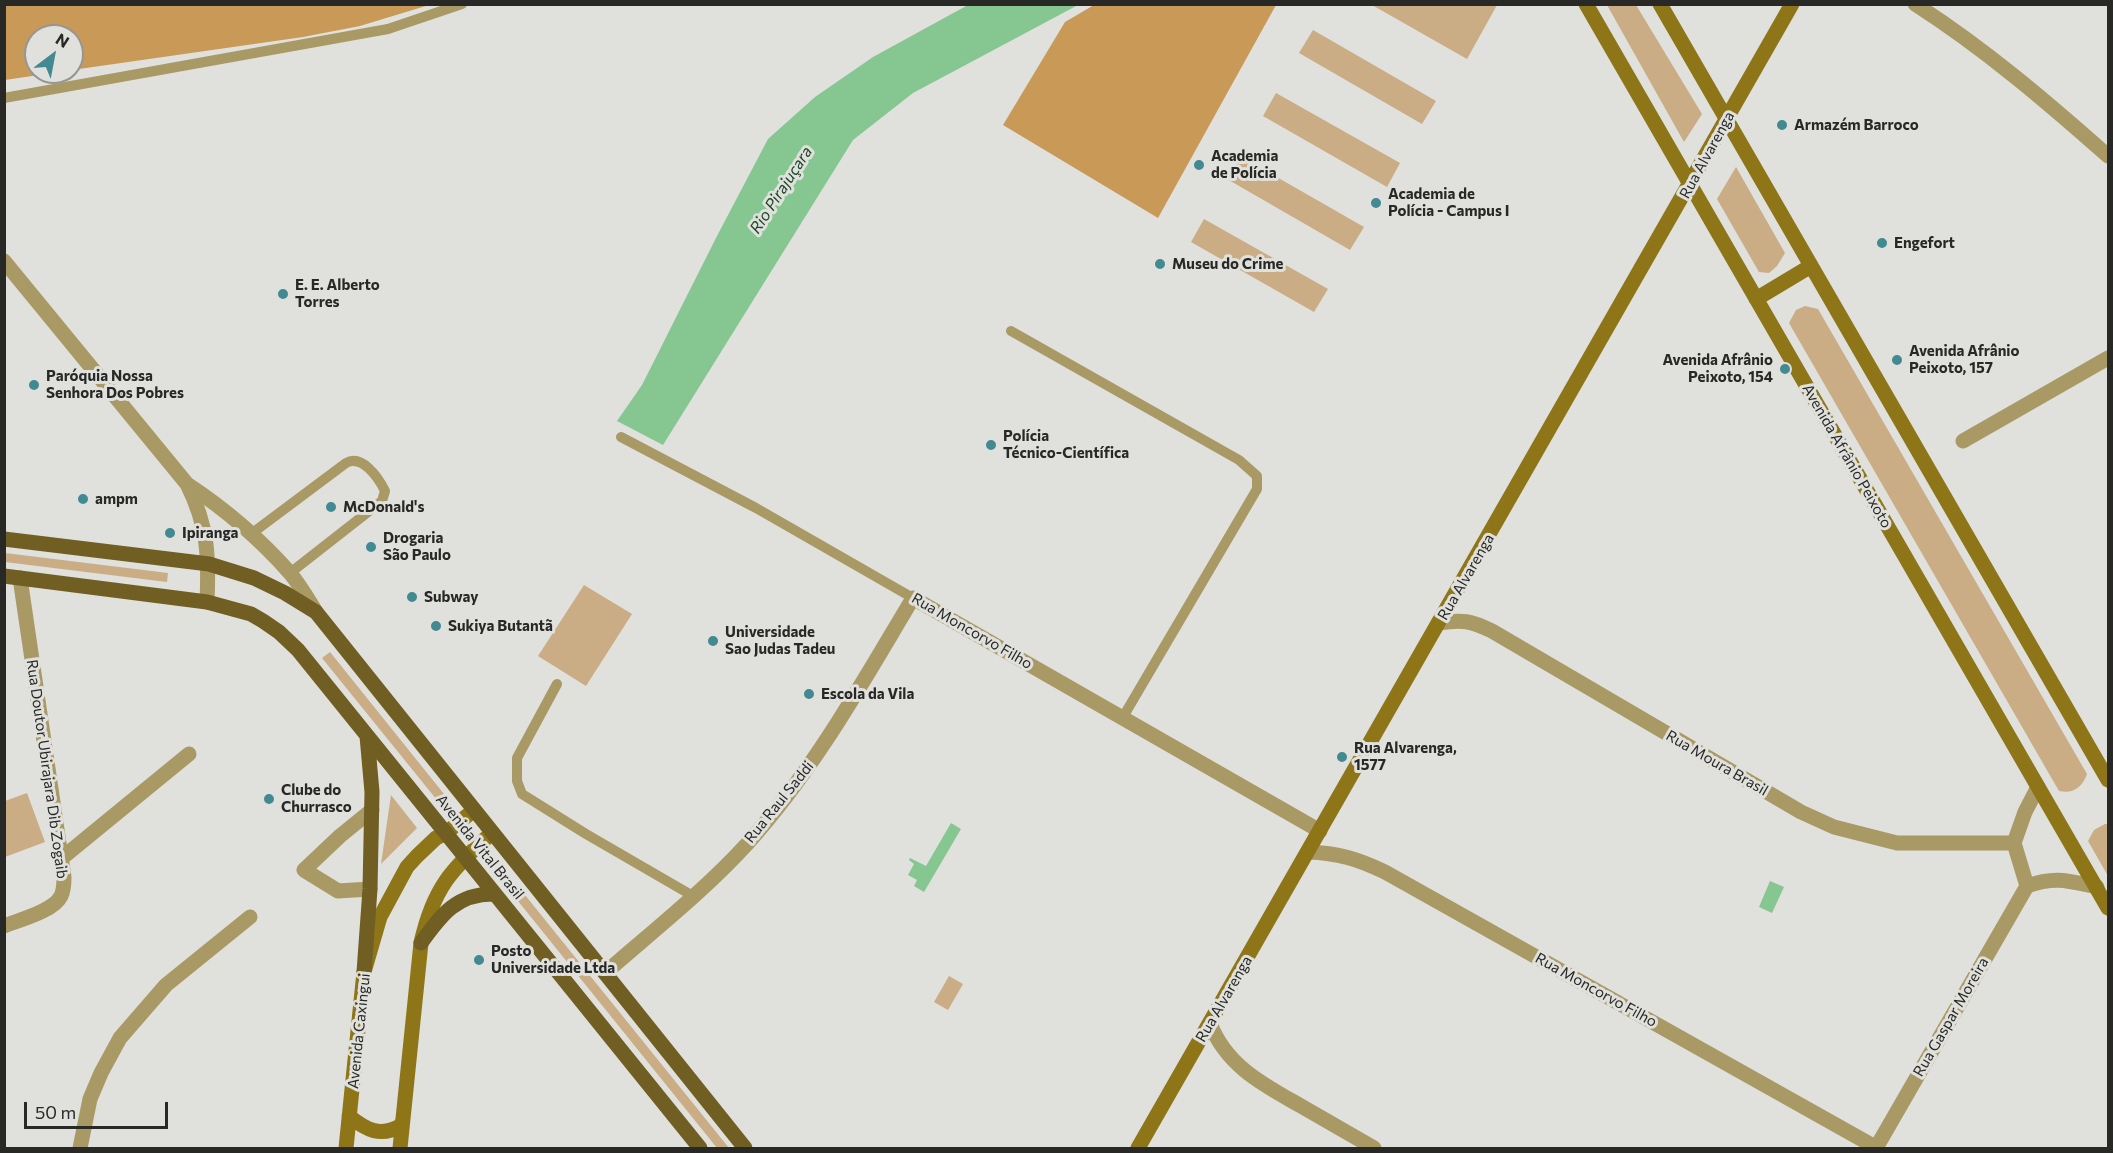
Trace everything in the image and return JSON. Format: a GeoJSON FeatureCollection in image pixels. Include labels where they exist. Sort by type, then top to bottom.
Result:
{"type":"FeatureCollection","features":[{"type":"Feature","properties":{"kind":"main road","name":"Avenida Afrânio Peixoto"},"geometry":{"type":"LineString","coordinates":[[1586,4],[2109,908]]}},
{"type":"Feature","properties":{"kind":"main road"},"geometry":{"type":"LineString","coordinates":[[1660,4],[2109,780]]}},
{"type":"Feature","properties":{"kind":"main road","name":"Rua Alvarenga"},"geometry":{"type":"LineString","coordinates":[[1138,1149],[1792,4]]}},
{"type":"Feature","properties":{"kind":"main road"},"geometry":{"type":"LineString","coordinates":[[1756,299],[1811,266]]}},
{"type":"Feature","properties":{"kind":"main road"},"geometry":{"type":"LineString","coordinates":[[4,539],[209,564]]}},
{"type":"Feature","properties":{"kind":"main road","name":"Avenida Vital Brasil"},"geometry":{"type":"LineString","coordinates":[[209,564],[254,578],[316,612],[745,1149]]}},
{"type":"Feature","properties":{"kind":"main road","name":"Avenida Vital Brasil"},"geometry":{"type":"LineString","coordinates":[[12,577],[207,602],[251,614],[279,632],[298,650],[700,1149]]}},
{"type":"Feature","properties":{"kind":"main road"},"geometry":{"type":"LineString","coordinates":[[364,972],[370,889],[372,810],[367,736]]}},
{"type":"Feature","properties":{"kind":"main road","name":"Avenida Caxingui"},"geometry":{"type":"LineString","coordinates":[[346,1149],[364,972],[380,917],[407,867],[436,838],[446,833],[474,810]]}},
{"type":"Feature","properties":{"kind":"main road"},"geometry":{"type":"LineString","coordinates":[[400,1149],[421,943],[427,918],[435,897],[465,856],[492,832]]}},
{"type":"Feature","properties":{"kind":"main road"},"geometry":{"type":"LineString","coordinates":[[421,943],[438,920],[458,903],[482,894],[495,894]]}},
{"type":"Feature","properties":{"kind":"main road"},"geometry":{"type":"LineString","coordinates":[[349,1116],[375,1132],[394,1130],[402,1125],[403,1118]]}},
{"type":"Feature","properties":{"kind":"street"},"geometry":{"type":"LineString","coordinates":[[1916,4],[1959,33],[2032,90],[2109,156]]}},
{"type":"Feature","properties":{"kind":"street","name":"Avenida Vital Brasil"},"geometry":{"type":"LineString","coordinates":[[4,261],[187,484],[202,519],[209,564]]}},
{"type":"Feature","properties":{"kind":"street"},"geometry":{"type":"LineString","coordinates":[[1962,441],[2109,358]]}},
{"type":"Feature","properties":{"kind":"street","name":"Avenida Vital Brasil"},"geometry":{"type":"LineString","coordinates":[[187,484],[212,501],[251,534],[290,573],[316,612]]}},
{"type":"Feature","properties":{"kind":"street"},"geometry":{"type":"LineString","coordinates":[[207,602],[209,564]]}},
{"type":"Feature","properties":{"kind":"street","name":"Rua Doutor Ubirajara Dib Zogaib"},"geometry":{"type":"LineString","coordinates":[[4,926],[49,908],[57,903],[63,890],[62,858],[12,577]]}},
{"type":"Feature","properties":{"kind":"street","name":"Rua Moncorvo Filho"},"geometry":{"type":"LineString","coordinates":[[913,598],[1320,831]]}},
{"type":"Feature","properties":{"kind":"street","name":"Rua Raul Saddi"},"geometry":{"type":"LineString","coordinates":[[605,973],[693,896],[746,844],[817,756],[913,598]]}},
{"type":"Feature","properties":{"kind":"street","name":"Rua Moura Brasil"},"geometry":{"type":"LineString","coordinates":[[1439,623],[1458,619],[1471,621],[1492,631],[1801,812],[1834,827],[1897,843],[2014,843]]}},
{"type":"Feature","properties":{"kind":"street"},"geometry":{"type":"LineString","coordinates":[[62,858],[189,754]]}},
{"type":"Feature","properties":{"kind":"street"},"geometry":{"type":"LineString","coordinates":[[2038,787],[2025,812],[2014,843],[2027,886],[2051,879],[2097,888]]}},
{"type":"Feature","properties":{"kind":"street"},"geometry":{"type":"LineString","coordinates":[[370,889],[338,891],[304,870],[372,810]]}},
{"type":"Feature","properties":{"kind":"street","name":"Rua Moncorvo Filho"},"geometry":{"type":"LineString","coordinates":[[1308,852],[1325,852],[1359,859],[1385,872],[1876,1148]]}},
{"type":"Feature","properties":{"kind":"street","name":"Rua Gaspar Moreira"},"geometry":{"type":"LineString","coordinates":[[1876,1148],[2027,886]]}},
{"type":"Feature","properties":{"kind":"street"},"geometry":{"type":"LineString","coordinates":[[80,1149],[90,1100],[101,1073],[120,1038],[166,985],[250,917]]}},
{"type":"Feature","properties":{"kind":"street"},"geometry":{"type":"LineString","coordinates":[[1210,1023],[1228,1054],[1251,1077],[1374,1149]]}},
{"type":"Feature","properties":{"kind":"lane"},"geometry":{"type":"LineString","coordinates":[[4,98],[388,29],[462,4]]}},
{"type":"Feature","properties":{"kind":"lane"},"geometry":{"type":"LineString","coordinates":[[1011,331],[1239,460],[1257,476],[1257,489],[1123,717]]}},
{"type":"Feature","properties":{"kind":"lane","name":"Rua Moncorvo Filho"},"geometry":{"type":"LineString","coordinates":[[621,437],[756,508],[913,598]]}},
{"type":"Feature","properties":{"kind":"lane"},"geometry":{"type":"LineString","coordinates":[[251,534],[346,463],[357,460],[370,471],[386,491],[382,501],[290,573]]}},
{"type":"Feature","properties":{"kind":"lane"},"geometry":{"type":"LineString","coordinates":[[557,684],[517,758],[517,781],[522,794],[693,896]]}},
{"type":"Feature","properties":{"kind":"shaded area"},"geometry":{"type":"Polygon","coordinates":[[[5,4],[429,5],[360,26],[303,37],[84,68],[84,24],[24,24],[24,77],[5,80],[5,4]]]}},
{"type":"Feature","properties":{"kind":"shaded area"},"geometry":{"type":"Polygon","coordinates":[[[1094,5],[1276,5],[1158,218],[1003,125],[1065,22],[1094,5]]]}},
{"type":"Feature","properties":{"kind":"shaded area"},"geometry":{"type":"Polygon","coordinates":[[[1372,5],[1497,5],[1467,59],[1372,5]]]}},
{"type":"Feature","properties":{"kind":"shaded area"},"geometry":{"type":"Polygon","coordinates":[[[1607,5],[1636,5],[1702,114],[1684,142],[1607,5]]]}},
{"type":"Feature","properties":{"kind":"shaded area"},"geometry":{"type":"Polygon","coordinates":[[[1313,30],[1436,101],[1422,124],[1299,53],[1313,30]]]}},
{"type":"Feature","properties":{"kind":"shaded area"},"geometry":{"type":"Polygon","coordinates":[[[1276,93],[1400,163],[1387,187],[1263,116],[1276,93]]]}},
{"type":"Feature","properties":{"kind":"shaded area"},"geometry":{"type":"Polygon","coordinates":[[[1240,156],[1364,227],[1350,250],[1227,179],[1240,156]]]}},
{"type":"Feature","properties":{"kind":"shaded area"},"geometry":{"type":"Polygon","coordinates":[[[1736,167],[1785,253],[1777,266],[1769,273],[1759,272],[1717,199],[1736,167]]]}},
{"type":"Feature","properties":{"kind":"shaded area"},"geometry":{"type":"Polygon","coordinates":[[[1204,219],[1328,289],[1314,312],[1191,242],[1204,219]]]}},
{"type":"Feature","properties":{"kind":"shaded area"},"geometry":{"type":"Polygon","coordinates":[[[1805,306],[1818,309],[2087,774],[2083,783],[2077,788],[2059,791],[1789,323],[1796,310],[1805,306]]]}},
{"type":"Feature","properties":{"kind":"shaded area"},"geometry":{"type":"Polygon","coordinates":[[[5,553],[168,573],[167,582],[5,562],[5,553]]]}},
{"type":"Feature","properties":{"kind":"shaded area"},"geometry":{"type":"Polygon","coordinates":[[[584,585],[632,614],[586,686],[538,656],[584,585]]]}},
{"type":"Feature","properties":{"kind":"shaded area"},"geometry":{"type":"Polygon","coordinates":[[[330,652],[448,799],[441,805],[322,658],[330,652]]]}},
{"type":"Feature","properties":{"kind":"shaded area"},"geometry":{"type":"Polygon","coordinates":[[[27,793],[45,842],[5,857],[5,801],[27,793]]]}},
{"type":"Feature","properties":{"kind":"shaded area"},"geometry":{"type":"Polygon","coordinates":[[[391,795],[417,828],[381,864],[391,795]]]}},
{"type":"Feature","properties":{"kind":"shaded area"},"geometry":{"type":"Polygon","coordinates":[[[2108,824],[2108,876],[2088,841],[2094,830],[2108,824]]]}},
{"type":"Feature","properties":{"kind":"shaded area"},"geometry":{"type":"Polygon","coordinates":[[[525,895],[729,1148],[717,1148],[518,901],[525,895]]]}},
{"type":"Feature","properties":{"kind":"shaded area"},"geometry":{"type":"Polygon","coordinates":[[[949,976],[963,984],[948,1010],[934,1002],[949,976]]]}},
{"type":"Feature","properties":{"kind":"water","name":"Rio Pirajuçara"},"geometry":{"type":"Polygon","coordinates":[[[968,5],[1078,5],[913,93],[853,140],[663,445],[617,421],[642,385],[768,139],[815,97],[873,57],[968,5]]]}},
{"type":"Feature","properties":{"kind":"water"},"geometry":{"type":"Polygon","coordinates":[[[951,823],[961,829],[924,892],[914,886],[917,880],[908,875],[914,864],[909,860],[910,858],[926,866],[951,823]]]}},
{"type":"Feature","properties":{"kind":"water"},"geometry":{"type":"Polygon","coordinates":[[[1770,881],[1784,887],[1772,913],[1759,907],[1770,881]]]}},
{"type":"Feature","properties":{"kind":"place","name":"Armazém Barroco"},"geometry":{"type":"Point","coordinates":[1782,125]}},
{"type":"Feature","properties":{"kind":"place","name":"Academia de Polícia"},"geometry":{"type":"Point","coordinates":[1199,165]}},
{"type":"Feature","properties":{"kind":"place","name":"Academia de Polícia - Campus I"},"geometry":{"type":"Point","coordinates":[1376,203]}},
{"type":"Feature","properties":{"kind":"place","name":"Engefort"},"geometry":{"type":"Point","coordinates":[1882,243]}},
{"type":"Feature","properties":{"kind":"place","name":"Museu do Crime"},"geometry":{"type":"Point","coordinates":[1160,264]}},
{"type":"Feature","properties":{"kind":"place","name":"E. E. Alberto Torres"},"geometry":{"type":"Point","coordinates":[283,294]}},
{"type":"Feature","properties":{"kind":"place","name":"Avenida Afrânio Peixoto, 157"},"geometry":{"type":"Point","coordinates":[1897,360]}},
{"type":"Feature","properties":{"kind":"place","name":"Avenida Afrânio Peixoto, 154"},"geometry":{"type":"Point","coordinates":[1785,369]}},
{"type":"Feature","properties":{"kind":"place","name":"Paróquia Nossa Senhora Dos Pobres"},"geometry":{"type":"Point","coordinates":[34,385]}},
{"type":"Feature","properties":{"kind":"place","name":"Polícia Técnico-Científica"},"geometry":{"type":"Point","coordinates":[991,445]}},
{"type":"Feature","properties":{"kind":"place","name":"ampm"},"geometry":{"type":"Point","coordinates":[83,499]}},
{"type":"Feature","properties":{"kind":"place","name":"McDonald's"},"geometry":{"type":"Point","coordinates":[331,507]}},
{"type":"Feature","properties":{"kind":"place","name":"Ipiranga"},"geometry":{"type":"Point","coordinates":[170,533]}},
{"type":"Feature","properties":{"kind":"place","name":"Drogaria São Paulo"},"geometry":{"type":"Point","coordinates":[371,547]}},
{"type":"Feature","properties":{"kind":"place","name":"Subway"},"geometry":{"type":"Point","coordinates":[412,597]}},
{"type":"Feature","properties":{"kind":"place","name":"Sukiya Butantã"},"geometry":{"type":"Point","coordinates":[436,626]}},
{"type":"Feature","properties":{"kind":"place","name":"Universidade Sao Judas Tadeu"},"geometry":{"type":"Point","coordinates":[713,641]}},
{"type":"Feature","properties":{"kind":"place","name":"Escola da Vila"},"geometry":{"type":"Point","coordinates":[809,694]}},
{"type":"Feature","properties":{"kind":"place","name":"Rua Alvarenga, 1577"},"geometry":{"type":"Point","coordinates":[1342,757]}},
{"type":"Feature","properties":{"kind":"place","name":"Clube do Churrasco"},"geometry":{"type":"Point","coordinates":[269,799]}},
{"type":"Feature","properties":{"kind":"place","name":"Posto Universidade Ltda"},"geometry":{"type":"Point","coordinates":[479,960]}}]}
